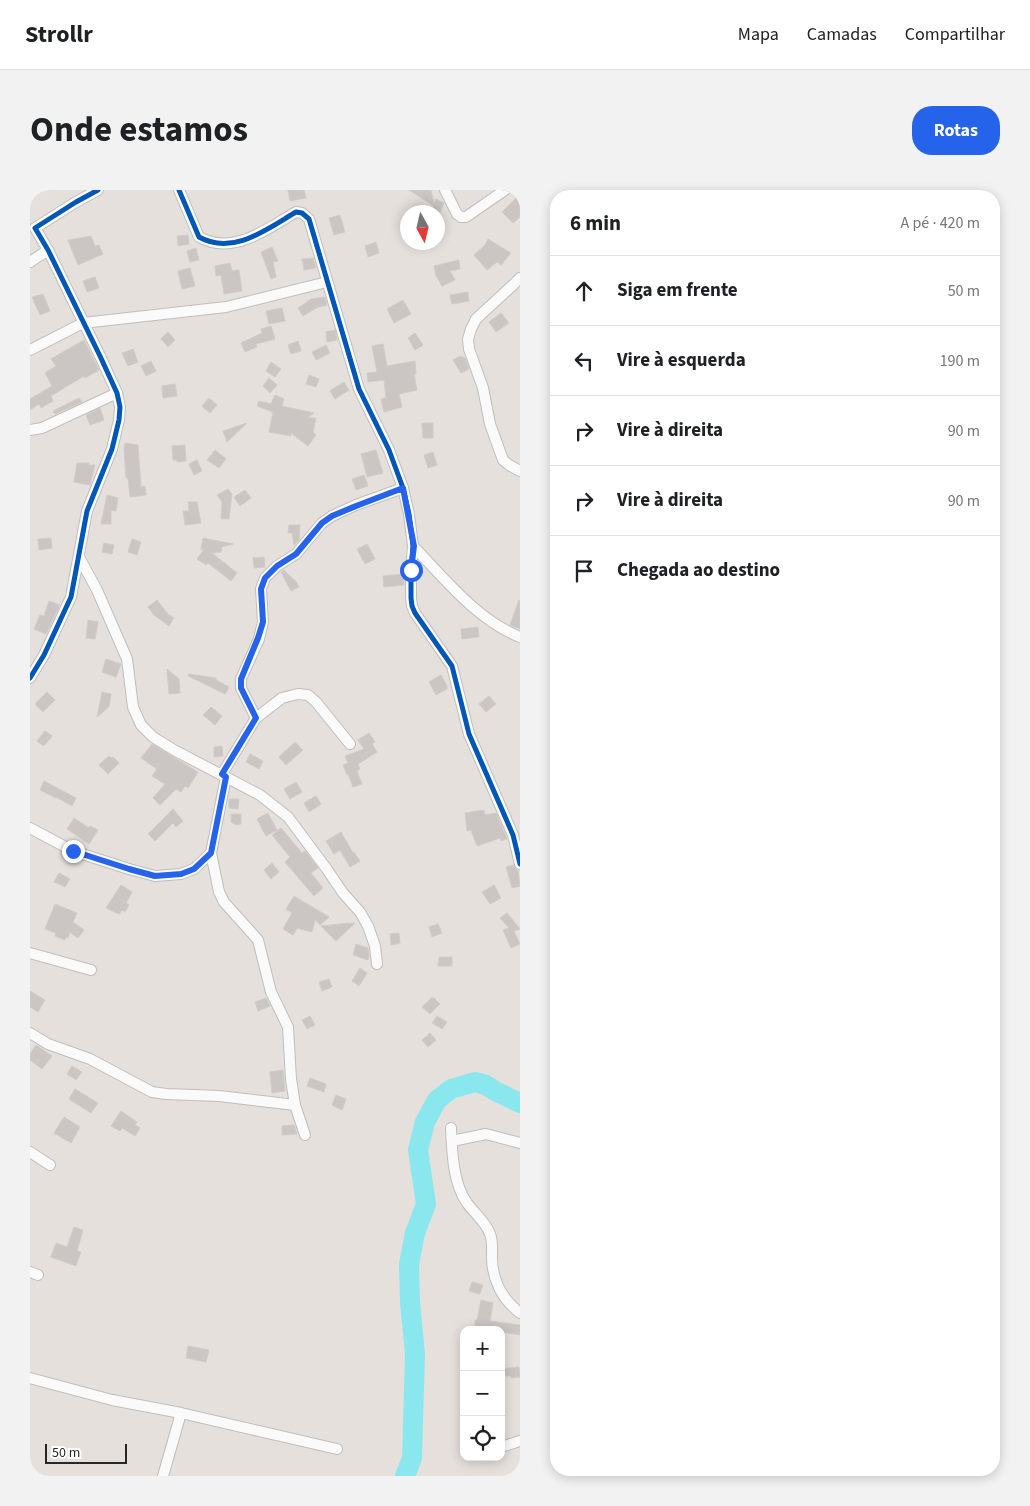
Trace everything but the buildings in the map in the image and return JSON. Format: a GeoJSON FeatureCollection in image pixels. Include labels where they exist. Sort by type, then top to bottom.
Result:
{"type":"FeatureCollection","features":[{"type":"Feature","properties":{"kind":"street"},"geometry":{"type":"LineString","coordinates":[[30,678],[44,655],[71,597],[87,511],[112,449],[120,407],[117,393],[48,250],[33,224],[98,190]]}},
{"type":"Feature","properties":{"kind":"street"},"geometry":{"type":"LineString","coordinates":[[179,190],[199,237],[217,244],[231,244],[246,240],[296,212],[302,213],[309,219],[359,389],[389,450],[403,488],[414,546],[411,570],[412,606],[452,666],[469,734],[513,835],[520,864]]}},
{"type":"Feature","properties":{"kind":"street"},"geometry":{"type":"LineString","coordinates":[[445,190],[457,214],[461,217],[466,217],[505,190]]}},
{"type":"Feature","properties":{"kind":"street"},"geometry":{"type":"LineString","coordinates":[[30,262],[48,250]]}},
{"type":"Feature","properties":{"kind":"street"},"geometry":{"type":"LineString","coordinates":[[520,278],[476,319],[468,339],[468,349],[483,388],[490,424],[503,460],[520,471]]}},
{"type":"Feature","properties":{"kind":"street"},"geometry":{"type":"LineString","coordinates":[[30,350],[83,323],[226,307],[327,282]]}},
{"type":"Feature","properties":{"kind":"street"},"geometry":{"type":"LineString","coordinates":[[30,430],[42,428],[117,393]]}},
{"type":"Feature","properties":{"kind":"street"},"geometry":{"type":"LineString","coordinates":[[256,718],[241,688],[241,679],[263,622],[261,589],[265,578],[277,566],[296,554],[322,523],[332,516],[403,488]]}},
{"type":"Feature","properties":{"kind":"street"},"geometry":{"type":"LineString","coordinates":[[414,546],[467,603],[508,632],[520,637]]}},
{"type":"Feature","properties":{"kind":"street"},"geometry":{"type":"LineString","coordinates":[[79,557],[97,590],[126,659],[133,707],[141,725],[153,736],[174,750],[260,794],[288,817],[342,893],[360,912],[370,933],[377,964]]}},
{"type":"Feature","properties":{"kind":"street"},"geometry":{"type":"LineString","coordinates":[[305,1135],[295,1105],[291,1079],[288,1027],[271,992],[258,940],[224,902],[219,892],[211,853],[224,776],[256,718],[282,698],[298,694],[308,695],[316,702],[350,744]]}},
{"type":"Feature","properties":{"kind":"street"},"geometry":{"type":"LineString","coordinates":[[30,828],[73,851],[155,876],[181,874],[194,869],[211,853]]}},
{"type":"Feature","properties":{"kind":"street"},"geometry":{"type":"LineString","coordinates":[[30,953],[91,970]]}},
{"type":"Feature","properties":{"kind":"street"},"geometry":{"type":"LineString","coordinates":[[30,1033],[48,1044],[90,1059],[152,1092],[219,1096],[295,1105]]}},
{"type":"Feature","properties":{"kind":"street"},"geometry":{"type":"LineString","coordinates":[[450,1128],[457,1181],[466,1202],[490,1233],[492,1272],[497,1286],[512,1307],[520,1313]]}},
{"type":"Feature","properties":{"kind":"street"},"geometry":{"type":"LineString","coordinates":[[452,1141],[486,1134],[520,1143]]}},
{"type":"Feature","properties":{"kind":"street"},"geometry":{"type":"LineString","coordinates":[[30,1152],[50,1165]]}},
{"type":"Feature","properties":{"kind":"street"},"geometry":{"type":"LineString","coordinates":[[30,1378],[112,1400],[181,1413],[337,1449]]}},
{"type":"Feature","properties":{"kind":"street"},"geometry":{"type":"LineString","coordinates":[[163,1476],[181,1413]]}},
{"type":"Feature","properties":{"kind":"street"},"geometry":{"type":"LineString","coordinates":[[505,1446],[520,1441]]}},
{"type":"Feature","properties":{"kind":"waterway"},"geometry":{"type":"LineString","coordinates":[[405,1476],[412,1458],[415,1354],[410,1302],[409,1264],[415,1233],[426,1204],[418,1150],[425,1122],[437,1100],[451,1089],[475,1082],[486,1085],[520,1103]]}},
{"type":"Feature","properties":{"kind":"cycle path"},"geometry":{"type":"LineString","coordinates":[[30,678],[44,655],[71,597],[87,511],[112,449],[120,407],[117,393],[100,356],[48,250],[35,228],[98,190]]}},
{"type":"Feature","properties":{"kind":"cycle path"},"geometry":{"type":"LineString","coordinates":[[179,190],[199,237],[212,242],[224,244],[249,238],[296,212],[302,213],[309,219],[359,389],[389,450],[403,488],[413,546],[411,570],[412,606],[452,666],[469,734],[513,835],[520,864]]}},
{"type":"Feature","properties":{"kind":"route"},"geometry":{"type":"LineString","coordinates":[[73,851],[155,876],[181,874],[194,869],[211,853],[226,777],[222,774],[256,718],[244,696],[241,688],[241,679],[263,622],[261,589],[265,578],[270,572],[296,554],[314,530],[322,523],[332,516],[403,488],[414,546],[411,570]]}}]}
